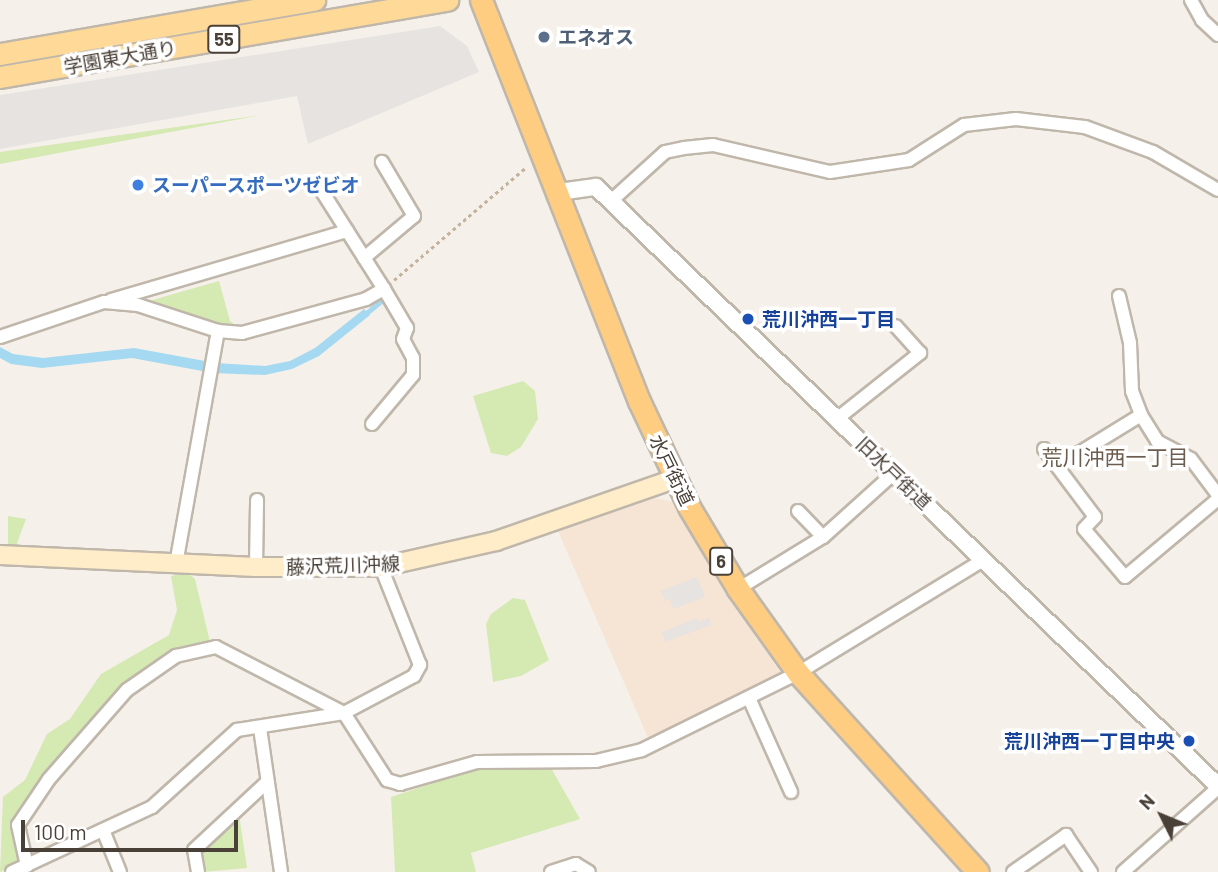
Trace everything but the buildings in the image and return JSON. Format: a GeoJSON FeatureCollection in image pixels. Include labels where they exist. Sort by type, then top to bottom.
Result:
{"type":"FeatureCollection","features":[{"type":"Feature","properties":{"kind":"highway","name":"水戸街道"},"geometry":{"type":"LineString","coordinates":[[481,0],[674,480],[737,589],[798,673],[972,870]]}},
{"type":"Feature","properties":{"kind":"main road","name":"学園東大通り"},"geometry":{"type":"LineString","coordinates":[[0,54],[314,0]]}},
{"type":"Feature","properties":{"kind":"main road","name":"学園東大通り"},"geometry":{"type":"LineString","coordinates":[[0,77],[447,0]]}},
{"type":"Feature","properties":{"kind":"main road","name":"藤沢荒川沖線"},"geometry":{"type":"LineString","coordinates":[[0,555],[256,567],[381,567],[496,541],[674,480]]}},
{"type":"Feature","properties":{"kind":"street"},"geometry":{"type":"LineString","coordinates":[[1191,0],[1202,20],[1218,34]]}},
{"type":"Feature","properties":{"kind":"street"},"geometry":{"type":"LineString","coordinates":[[611,201],[665,152],[684,148],[713,145],[830,172],[909,160],[964,125],[1016,119],[1085,127],[1153,152],[1218,190]]}},
{"type":"Feature","properties":{"kind":"street"},"geometry":{"type":"LineString","coordinates":[[364,258],[414,216],[382,162]]}},
{"type":"Feature","properties":{"kind":"street","name":"旧水戸街道"},"geometry":{"type":"LineString","coordinates":[[559,192],[596,187],[1218,787]]}},
{"type":"Feature","properties":{"kind":"street"},"geometry":{"type":"LineString","coordinates":[[323,192],[407,328],[403,339],[413,358],[413,375],[372,424]]}},
{"type":"Feature","properties":{"kind":"street"},"geometry":{"type":"LineString","coordinates":[[0,337],[104,302],[347,231]]}},
{"type":"Feature","properties":{"kind":"street"},"geometry":{"type":"LineString","coordinates":[[104,302],[138,304],[218,331],[242,333],[384,289]]}},
{"type":"Feature","properties":{"kind":"street"},"geometry":{"type":"LineString","coordinates":[[1044,449],[1095,517],[1084,529],[1125,577],[1218,497],[1191,459],[1157,441],[1140,415],[1132,391],[1130,343],[1119,296]]}},
{"type":"Feature","properties":{"kind":"street"},"geometry":{"type":"LineString","coordinates":[[838,418],[920,352],[896,326]]}},
{"type":"Feature","properties":{"kind":"street"},"geometry":{"type":"LineString","coordinates":[[176,564],[218,331]]}},
{"type":"Feature","properties":{"kind":"street"},"geometry":{"type":"LineString","coordinates":[[1071,458],[1140,415]]}},
{"type":"Feature","properties":{"kind":"street"},"geometry":{"type":"LineString","coordinates":[[737,589],[823,537],[894,473]]}},
{"type":"Feature","properties":{"kind":"street"},"geometry":{"type":"LineString","coordinates":[[256,567],[257,500]]}},
{"type":"Feature","properties":{"kind":"street"},"geometry":{"type":"LineString","coordinates":[[798,511],[823,537]]}},
{"type":"Feature","properties":{"kind":"street"},"geometry":{"type":"LineString","coordinates":[[27,866],[18,825],[49,779],[127,690],[176,656],[216,646],[344,713],[387,780],[400,784],[477,762],[596,761],[642,750],[798,673],[982,560]]}},
{"type":"Feature","properties":{"kind":"street"},"geometry":{"type":"LineString","coordinates":[[12,872],[152,807],[237,730],[344,713],[414,676],[420,665],[381,567]]}},
{"type":"Feature","properties":{"kind":"street"},"geometry":{"type":"LineString","coordinates":[[749,698],[791,792]]}},
{"type":"Feature","properties":{"kind":"street"},"geometry":{"type":"LineString","coordinates":[[260,728],[281,872]]}},
{"type":"Feature","properties":{"kind":"street"},"geometry":{"type":"LineString","coordinates":[[198,872],[194,850],[267,782]]}},
{"type":"Feature","properties":{"kind":"street"},"geometry":{"type":"LineString","coordinates":[[1123,872],[1218,787]]}},
{"type":"Feature","properties":{"kind":"street"},"geometry":{"type":"LineString","coordinates":[[103,831],[120,872]]}},
{"type":"Feature","properties":{"kind":"street"},"geometry":{"type":"LineString","coordinates":[[1013,872],[1066,835],[1091,872]]}},
{"type":"Feature","properties":{"kind":"street"},"geometry":{"type":"LineString","coordinates":[[551,872],[576,864],[589,872]]}},
{"type":"Feature","properties":{"kind":"path"},"geometry":{"type":"LineString","coordinates":[[384,289],[525,168]]}},
{"type":"Feature","properties":{"kind":"shaded area"},"geometry":{"type":"Polygon","coordinates":[[[440,26],[467,46],[479,72],[308,144],[297,96],[0,149],[0,95],[440,26]]]}},
{"type":"Feature","properties":{"kind":"shaded area"},"geometry":{"type":"Polygon","coordinates":[[[654,498],[674,502],[724,591],[781,673],[650,742],[558,531],[654,498]]]}},
{"type":"Feature","properties":{"kind":"shaded area"},"geometry":{"type":"Polygon","coordinates":[[[697,577],[705,597],[673,609],[670,599],[665,601],[661,591],[697,577]]]}},
{"type":"Feature","properties":{"kind":"shaded area"},"geometry":{"type":"Polygon","coordinates":[[[697,618],[699,622],[709,618],[711,625],[665,642],[662,632],[697,618]]]}},
{"type":"Feature","properties":{"kind":"green space"},"geometry":{"type":"Polygon","coordinates":[[[261,115],[0,164],[0,152],[261,115]]]}},
{"type":"Feature","properties":{"kind":"green space"},"geometry":{"type":"Polygon","coordinates":[[[219,281],[230,321],[241,329],[142,303],[219,281]]]}},
{"type":"Feature","properties":{"kind":"green space"},"geometry":{"type":"Polygon","coordinates":[[[523,381],[535,391],[538,419],[521,447],[507,456],[491,453],[473,396],[523,381]]]}},
{"type":"Feature","properties":{"kind":"green space"},"geometry":{"type":"Polygon","coordinates":[[[8,516],[26,519],[17,543],[26,553],[8,553],[8,516]]]}},
{"type":"Feature","properties":{"kind":"green space"},"geometry":{"type":"Polygon","coordinates":[[[188,573],[195,579],[210,642],[160,661],[14,823],[23,864],[0,872],[3,797],[25,780],[47,734],[70,719],[101,674],[169,635],[177,610],[171,576],[188,573]]]}},
{"type":"Feature","properties":{"kind":"green space"},"geometry":{"type":"Polygon","coordinates":[[[513,598],[525,600],[549,660],[521,676],[493,682],[486,624],[491,614],[513,598]]]}},
{"type":"Feature","properties":{"kind":"green space"},"geometry":{"type":"Polygon","coordinates":[[[479,768],[551,768],[580,819],[471,853],[476,872],[395,872],[391,797],[479,768]]]}},
{"type":"Feature","properties":{"kind":"green space"},"geometry":{"type":"Polygon","coordinates":[[[239,814],[247,868],[203,872],[199,851],[239,814]]]}},
{"type":"Feature","properties":{"kind":"water"},"geometry":{"type":"Polygon","coordinates":[[[364,309],[370,315],[319,356],[292,369],[265,375],[213,373],[132,358],[42,368],[11,364],[0,358],[0,347],[13,354],[43,358],[134,348],[216,363],[265,366],[290,361],[315,348],[364,309]]]}},
{"type":"Feature","properties":{"kind":"waterway"},"geometry":{"type":"LineString","coordinates":[[364,315],[380,302]]}},
{"type":"Feature","properties":{"kind":"place","name":"エネオス"},"geometry":{"type":"Point","coordinates":[544,37]}},
{"type":"Feature","properties":{"kind":"place","name":"スーパースポーツゼビオ"},"geometry":{"type":"Point","coordinates":[138,185]}},
{"type":"Feature","properties":{"kind":"place","name":"荒川沖西一丁目"},"geometry":{"type":"Point","coordinates":[748,319]}},
{"type":"Feature","properties":{"kind":"place","name":"荒川沖西一丁目中央"},"geometry":{"type":"Point","coordinates":[1189,741]}},
{"type":"Feature","properties":{"kind":"district","name":"荒川沖西一丁目"},"geometry":{"type":"Point","coordinates":[1115,457]}}]}
